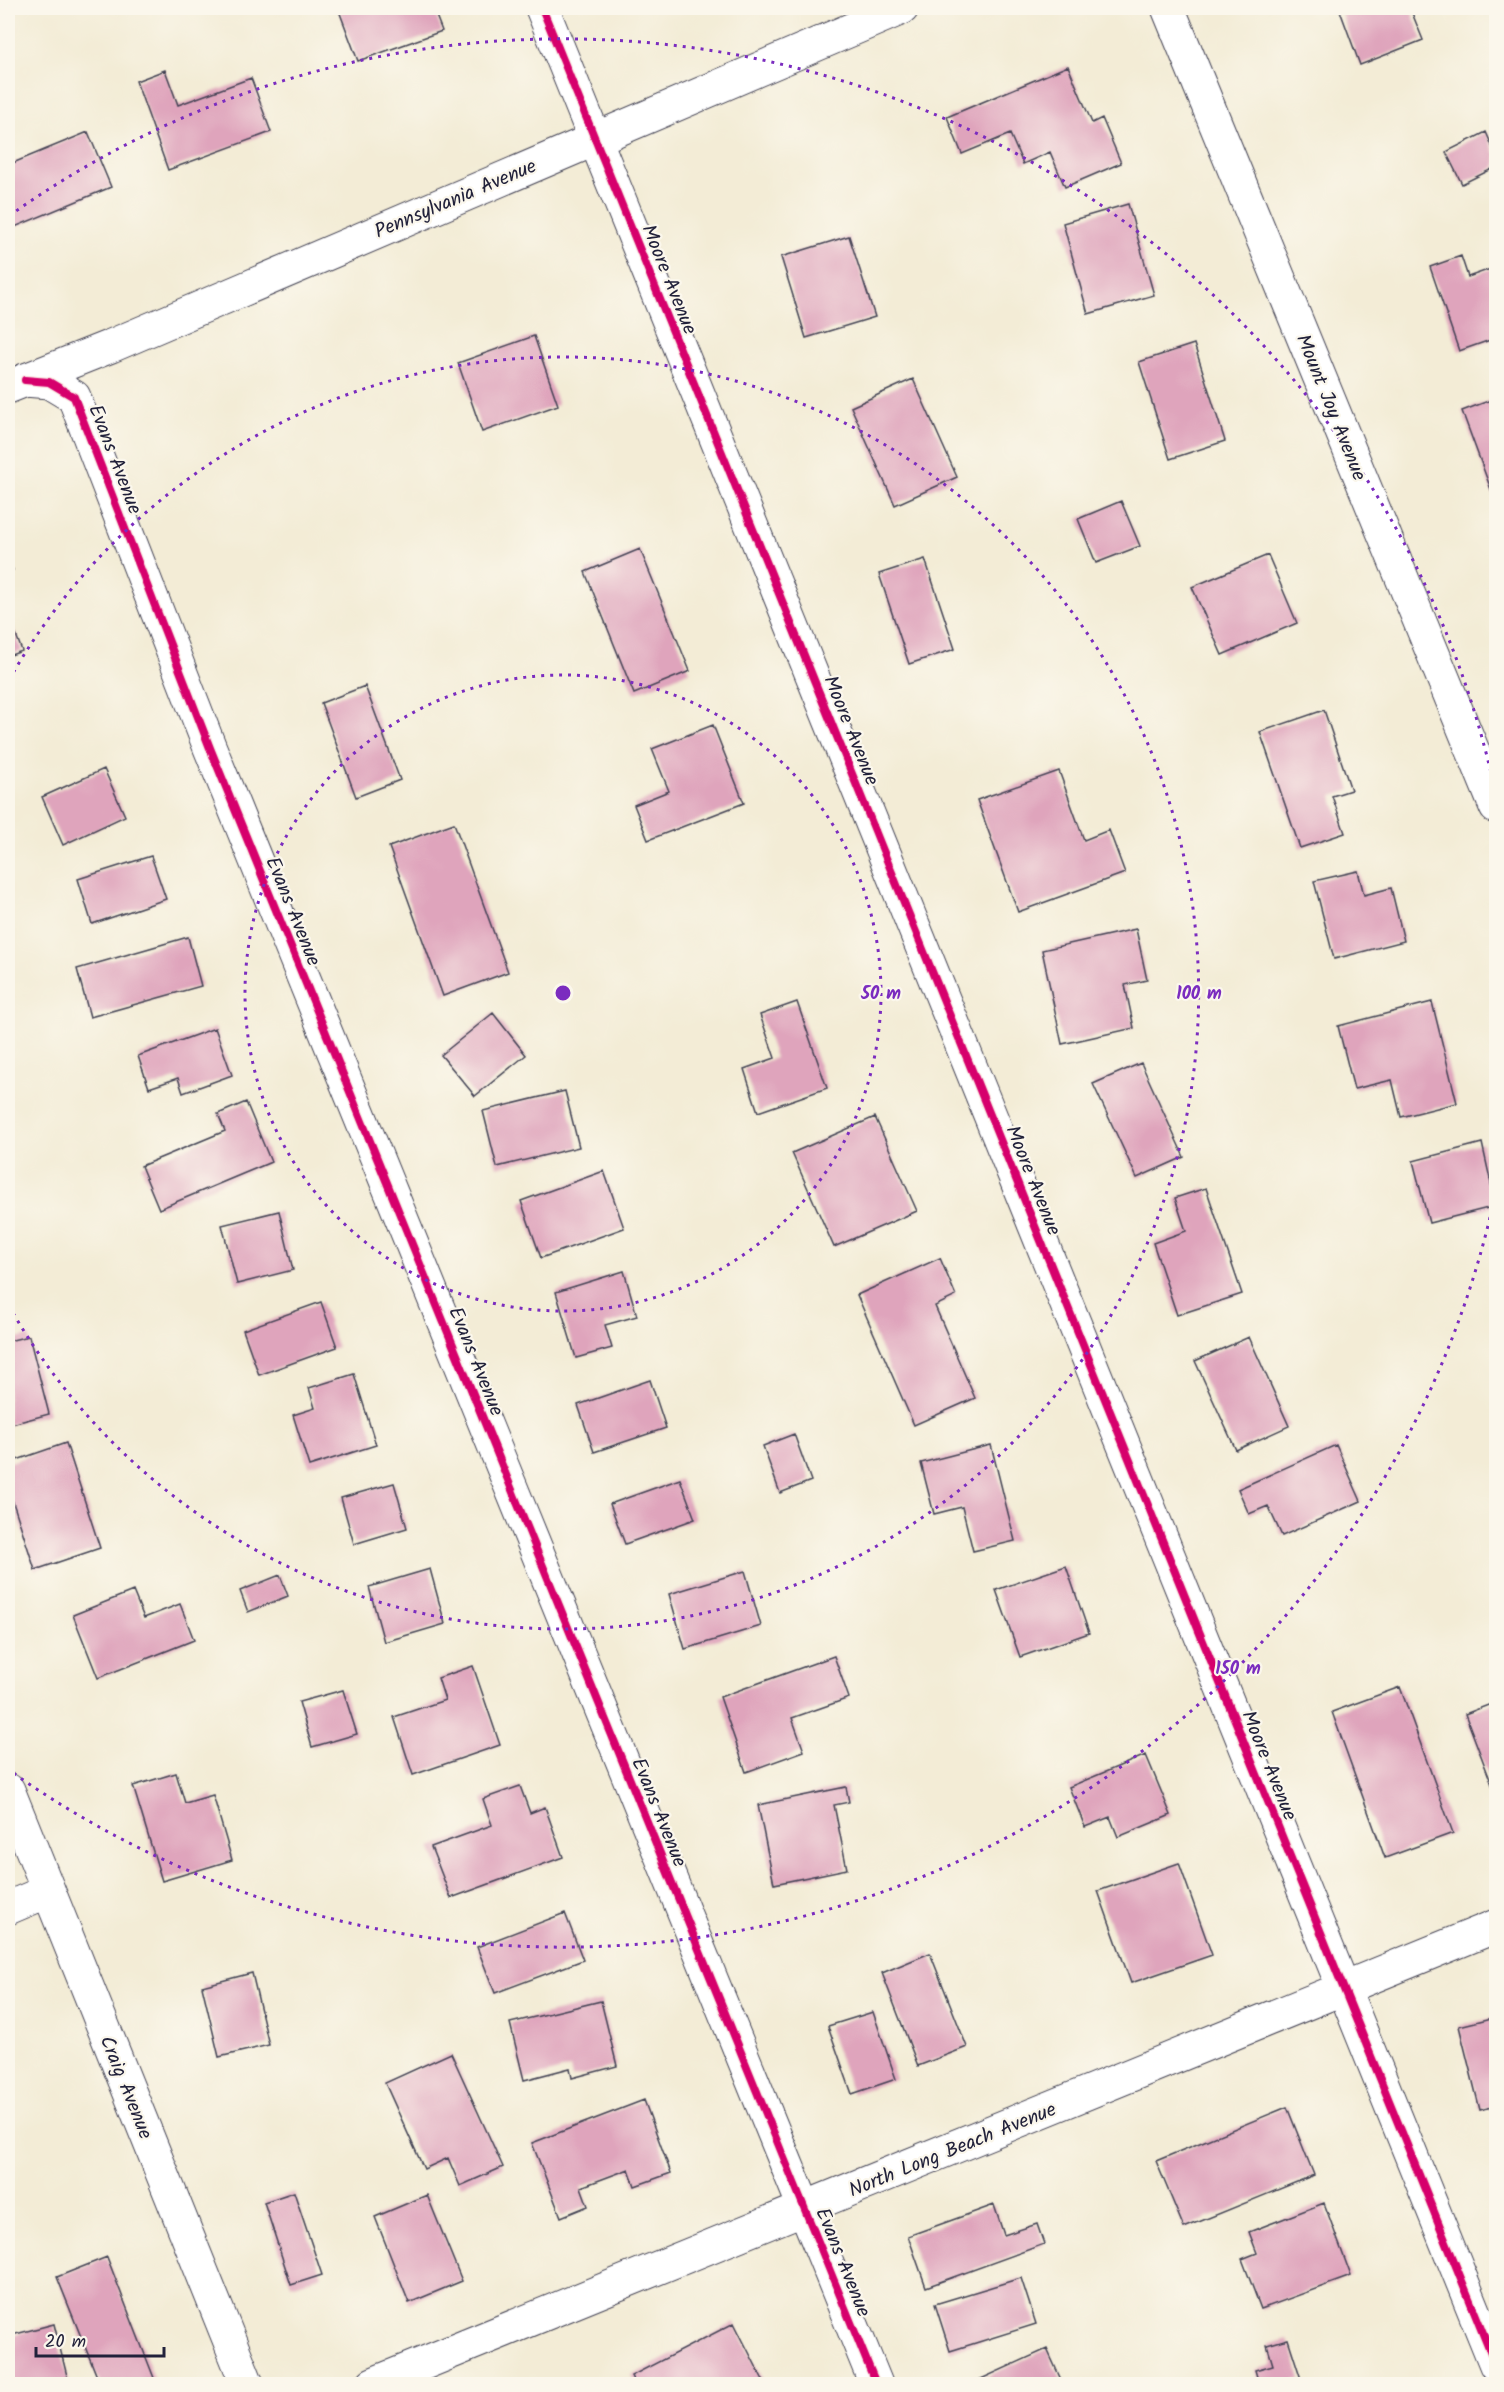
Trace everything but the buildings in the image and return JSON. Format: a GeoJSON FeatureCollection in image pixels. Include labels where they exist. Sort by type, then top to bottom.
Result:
{"type":"FeatureCollection","features":[{"type":"Feature","properties":{"kind":"street","name":"Moore Avenue"},"geometry":{"type":"LineString","coordinates":[[542,8],[1497,2365]]}},
{"type":"Feature","properties":{"kind":"street","name":"Pennsylvania Avenue"},"geometry":{"type":"LineString","coordinates":[[16,383],[111,346],[902,8]]}},
{"type":"Feature","properties":{"kind":"street","name":"Mount Joy Avenue"},"geometry":{"type":"LineString","coordinates":[[1168,8],[1497,807]]}},
{"type":"Feature","properties":{"kind":"street","name":"Evans Avenue"},"geometry":{"type":"LineString","coordinates":[[16,383],[48,382],[74,398],[210,748],[876,2385]]}},
{"type":"Feature","properties":{"kind":"street","name":"Craig Avenue"},"geometry":{"type":"LineString","coordinates":[[8,1790],[247,2385]]}},
{"type":"Feature","properties":{"kind":"street"},"geometry":{"type":"LineString","coordinates":[[8,1908],[48,1891]]}},
{"type":"Feature","properties":{"kind":"street","name":"North Long Beach Avenue"},"geometry":{"type":"LineString","coordinates":[[373,2385],[1497,1926]]}},
{"type":"Feature","properties":{"kind":"cycle path"},"geometry":{"type":"LineString","coordinates":[[542,8],[1496,2365]]}},
{"type":"Feature","properties":{"kind":"cycle path"},"geometry":{"type":"LineString","coordinates":[[25,380],[49,382],[74,397],[210,748],[876,2384]]}}]}
